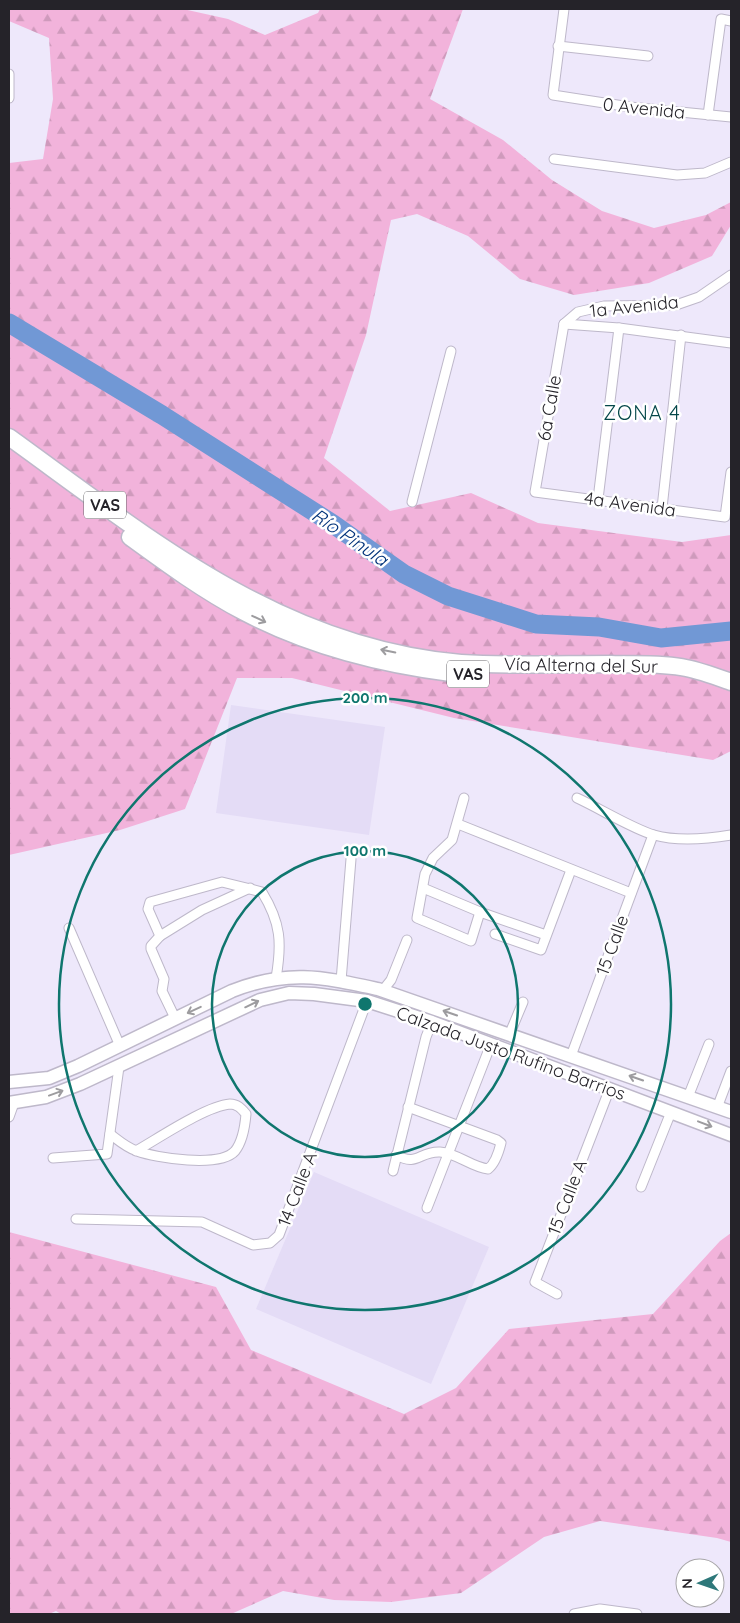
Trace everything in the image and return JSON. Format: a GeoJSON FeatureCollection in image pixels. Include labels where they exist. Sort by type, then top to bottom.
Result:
{"type":"FeatureCollection","features":[{"type":"Feature","properties":{"kind":"highway","name":"Vía Alterna del Sur"},"geometry":{"type":"LineString","coordinates":[[9,437],[198,578]]}},
{"type":"Feature","properties":{"kind":"highway","name":"Vía Alterna del Sur"},"geometry":{"type":"LineString","coordinates":[[9,450],[220,591],[258,619],[313,643],[385,663],[461,674],[611,674],[670,677],[708,685],[731,693]]}},
{"type":"Feature","properties":{"kind":"highway","name":"Vía Alterna del Sur"},"geometry":{"type":"LineString","coordinates":[[220,591],[319,632],[411,656],[462,663],[645,664],[686,668],[731,682]]}},
{"type":"Feature","properties":{"kind":"street"},"geometry":{"type":"LineString","coordinates":[[564,9],[558,46],[648,56]]}},
{"type":"Feature","properties":{"kind":"street"},"geometry":{"type":"LineString","coordinates":[[708,115],[721,19],[731,21]]}},
{"type":"Feature","properties":{"kind":"street","name":"0 Avenida"},"geometry":{"type":"LineString","coordinates":[[558,46],[552,90],[553,95],[557,97],[731,117]]}},
{"type":"Feature","properties":{"kind":"street"},"geometry":{"type":"LineString","coordinates":[[9,74],[9,98]]}},
{"type":"Feature","properties":{"kind":"street"},"geometry":{"type":"LineString","coordinates":[[554,158],[677,175],[705,173],[731,162]]}},
{"type":"Feature","properties":{"kind":"street","name":"1a Avenida"},"geometry":{"type":"LineString","coordinates":[[564,324],[578,312],[604,306],[676,305],[699,297],[731,275]]}},
{"type":"Feature","properties":{"kind":"street"},"geometry":{"type":"LineString","coordinates":[[564,324],[681,335],[731,343]]}},
{"type":"Feature","properties":{"kind":"street","name":"6a Calle"},"geometry":{"type":"LineString","coordinates":[[535,492],[564,324]]}},
{"type":"Feature","properties":{"kind":"street"},"geometry":{"type":"LineString","coordinates":[[598,499],[619,328]]}},
{"type":"Feature","properties":{"kind":"street"},"geometry":{"type":"LineString","coordinates":[[662,508],[681,335]]}},
{"type":"Feature","properties":{"kind":"street"},"geometry":{"type":"LineString","coordinates":[[412,502],[450,351]]}},
{"type":"Feature","properties":{"kind":"street","name":"4a Avenida"},"geometry":{"type":"LineString","coordinates":[[535,492],[725,517],[731,472]]}},
{"type":"Feature","properties":{"kind":"street"},"geometry":{"type":"LineString","coordinates":[[464,798],[458,824],[450,842],[433,858],[425,874],[417,918],[472,941],[480,912]]}},
{"type":"Feature","properties":{"kind":"street"},"geometry":{"type":"LineString","coordinates":[[577,798],[654,835],[711,839],[731,835]]}},
{"type":"Feature","properties":{"kind":"street"},"geometry":{"type":"LineString","coordinates":[[458,824],[631,893]]}},
{"type":"Feature","properties":{"kind":"street","name":"15 Calle"},"geometry":{"type":"LineString","coordinates":[[571,1056],[654,835]]}},
{"type":"Feature","properties":{"kind":"street"},"geometry":{"type":"LineString","coordinates":[[341,981],[351,859]]}},
{"type":"Feature","properties":{"kind":"street"},"geometry":{"type":"LineString","coordinates":[[496,934],[541,950],[571,870]]}},
{"type":"Feature","properties":{"kind":"street"},"geometry":{"type":"LineString","coordinates":[[160,936],[148,909],[150,902],[222,882],[262,892],[273,910],[281,946],[276,978]]}},
{"type":"Feature","properties":{"kind":"street"},"geometry":{"type":"LineString","coordinates":[[175,1018],[162,991],[164,979],[151,946],[160,936],[202,910],[250,888]]}},
{"type":"Feature","properties":{"kind":"street"},"geometry":{"type":"LineString","coordinates":[[423,888],[480,912],[546,935]]}},
{"type":"Feature","properties":{"kind":"street"},"geometry":{"type":"LineString","coordinates":[[69,928],[120,1046]]}},
{"type":"Feature","properties":{"kind":"street"},"geometry":{"type":"LineString","coordinates":[[383,990],[390,980],[407,940]]}},
{"type":"Feature","properties":{"kind":"street","name":"Calzada Justo Rufino Barrios"},"geometry":{"type":"LineString","coordinates":[[9,1082],[48,1078],[120,1046],[251,983],[294,975],[341,981],[383,990],[731,1112]]}},
{"type":"Feature","properties":{"kind":"street","name":"Calzada Justo Rufino Barrios"},"geometry":{"type":"LineString","coordinates":[[11,1103],[46,1097],[119,1066],[260,1000],[289,993],[314,994],[367,1001],[432,1022],[731,1135]]}},
{"type":"Feature","properties":{"kind":"street"},"geometry":{"type":"LineString","coordinates":[[212,1001],[220,1020]]}},
{"type":"Feature","properties":{"kind":"street","name":"14 Calle A"},"geometry":{"type":"LineString","coordinates":[[76,1219],[202,1222],[253,1245],[270,1243],[279,1235],[367,1001]]}},
{"type":"Feature","properties":{"kind":"street"},"geometry":{"type":"LineString","coordinates":[[510,1033],[523,1002]]}},
{"type":"Feature","properties":{"kind":"street"},"geometry":{"type":"LineString","coordinates":[[462,1034],[468,1019]]}},
{"type":"Feature","properties":{"kind":"street"},"geometry":{"type":"LineString","coordinates":[[393,1171],[426,1037],[432,1022]]}},
{"type":"Feature","properties":{"kind":"street"},"geometry":{"type":"LineString","coordinates":[[427,1208],[491,1044]]}},
{"type":"Feature","properties":{"kind":"street"},"geometry":{"type":"LineString","coordinates":[[688,1097],[709,1044]]}},
{"type":"Feature","properties":{"kind":"street"},"geometry":{"type":"LineString","coordinates":[[53,1158],[107,1154],[119,1066]]}},
{"type":"Feature","properties":{"kind":"street"},"geometry":{"type":"LineString","coordinates":[[717,1108],[731,1071]]}},
{"type":"Feature","properties":{"kind":"street"},"geometry":{"type":"LineString","coordinates":[[650,1104],[656,1085]]}},
{"type":"Feature","properties":{"kind":"street","name":"15 Calle A"},"geometry":{"type":"LineString","coordinates":[[557,1294],[535,1282],[610,1088]]}},
{"type":"Feature","properties":{"kind":"street"},"geometry":{"type":"LineString","coordinates":[[9,1117],[11,1103]]}},
{"type":"Feature","properties":{"kind":"street"},"geometry":{"type":"LineString","coordinates":[[110,1134],[136,1151],[182,1160],[211,1160],[224,1158],[234,1151],[244,1128],[246,1114],[240,1107],[232,1104],[215,1107],[136,1151]]}},
{"type":"Feature","properties":{"kind":"street"},"geometry":{"type":"LineString","coordinates":[[396,1154],[407,1160],[414,1161],[437,1152],[448,1152],[488,1169],[492,1166],[501,1143],[459,1124],[408,1107]]}},
{"type":"Feature","properties":{"kind":"street"},"geometry":{"type":"LineString","coordinates":[[641,1187],[671,1112]]}},
{"type":"Feature","properties":{"kind":"street"},"geometry":{"type":"LineString","coordinates":[[574,1614],[600,1609],[637,1614]]}},
{"type":"Feature","properties":{"kind":"shaded area"},"geometry":{"type":"Polygon","coordinates":[[[231,705],[385,727],[369,835],[216,813],[231,705]]]}},
{"type":"Feature","properties":{"kind":"shaded area"},"geometry":{"type":"Polygon","coordinates":[[[314,1172],[489,1247],[431,1384],[256,1309],[314,1172]]]}},
{"type":"Feature","properties":{"kind":"green space"},"geometry":{"type":"Polygon","coordinates":[[[9,9],[183,9],[228,19],[265,35],[318,13],[320,9],[463,9],[430,99],[503,140],[552,180],[602,211],[654,228],[706,215],[731,202],[731,225],[712,256],[649,283],[574,295],[520,279],[468,236],[417,214],[391,220],[366,335],[324,458],[390,511],[471,493],[538,523],[682,542],[731,535],[731,751],[713,760],[454,718],[292,678],[237,678],[185,809],[120,830],[9,855],[9,163],[43,159],[53,99],[49,38],[9,21],[9,9]]]}},
{"type":"Feature","properties":{"kind":"green space"},"geometry":{"type":"Polygon","coordinates":[[[9,1232],[216,1287],[251,1350],[404,1414],[456,1388],[509,1329],[653,1314],[720,1241],[731,1233],[731,1542],[717,1538],[600,1521],[544,1537],[461,1593],[391,1602],[334,1600],[283,1591],[231,1614],[61,1614],[56,1611],[49,1614],[9,1614],[9,1232]]]}},
{"type":"Feature","properties":{"kind":"waterway","name":"Río Pinula"},"geometry":{"type":"LineString","coordinates":[[9,323],[162,415],[333,524],[404,574],[448,596],[536,624],[599,627],[661,638],[731,631]]}},
{"type":"Feature","properties":{"kind":"district","name":"ZONA 4"},"geometry":{"type":"Point","coordinates":[642,412]}}]}
